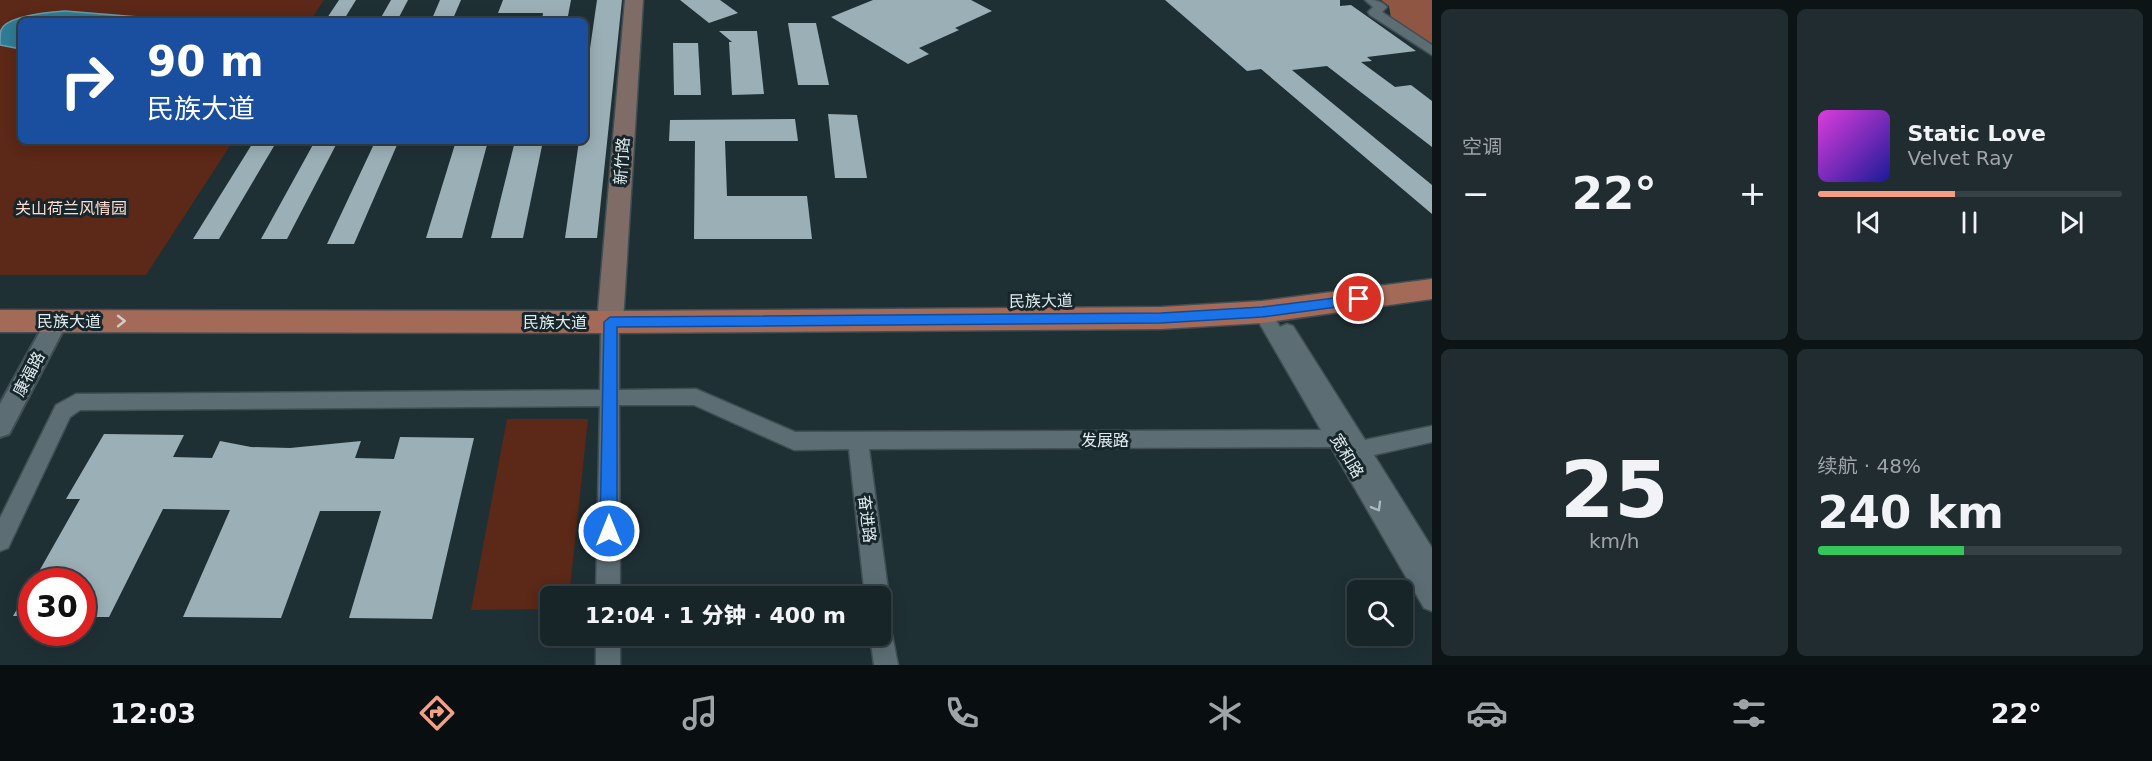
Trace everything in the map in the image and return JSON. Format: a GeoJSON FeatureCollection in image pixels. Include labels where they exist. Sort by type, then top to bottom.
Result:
{"type":"FeatureCollection","features":[{"type":"Feature","properties":{"kind":"main road","name":"新竹路"},"geometry":{"type":"LineString","coordinates":[[611,312],[634,0]]}},
{"type":"Feature","properties":{"kind":"main road","name":"民族大道"},"geometry":{"type":"LineString","coordinates":[[0,321],[611,312],[1199,298],[1335,285],[1432,272]]}},
{"type":"Feature","properties":{"kind":"main road","name":"民族大道"},"geometry":{"type":"LineString","coordinates":[[0,301],[611,312],[1161,318],[1268,311],[1432,290]]}},
{"type":"Feature","properties":{"kind":"street"},"geometry":{"type":"LineString","coordinates":[[1376,3],[1374,12],[1432,51]]}},
{"type":"Feature","properties":{"kind":"street","name":"宽和路"},"geometry":{"type":"LineString","coordinates":[[1268,311],[1348,444],[1432,600]]}},
{"type":"Feature","properties":{"kind":"street"},"geometry":{"type":"LineString","coordinates":[[608,586],[611,312]]}},
{"type":"Feature","properties":{"kind":"street","name":"康福路"},"geometry":{"type":"LineString","coordinates":[[0,427],[57,321]]}},
{"type":"Feature","properties":{"kind":"street","name":"发展路"},"geometry":{"type":"LineString","coordinates":[[0,541],[63,411],[76,402],[696,397],[794,441],[1348,444],[1432,434]]}},
{"type":"Feature","properties":{"kind":"street","name":"奋进路"},"geometry":{"type":"LineString","coordinates":[[858,441],[876,586]]}},
{"type":"Feature","properties":{"kind":"street","name":"宽和路"},"geometry":{"type":"LineString","coordinates":[[1348,444],[1432,568]]}},
{"type":"Feature","properties":{"kind":"street"},"geometry":{"type":"LineString","coordinates":[[608,646],[608,665]]}},
{"type":"Feature","properties":{"kind":"street"},"geometry":{"type":"LineString","coordinates":[[883,646],[886,665]]}},
{"type":"Feature","properties":{"kind":"green space","name":"关山荷兰风情园"},"geometry":{"type":"Polygon","coordinates":[[[0,0],[324,0],[312,18],[18,18],[18,144],[231,144],[146,275],[0,275],[0,0]]]}},
{"type":"Feature","properties":{"kind":"green space"},"geometry":{"type":"Polygon","coordinates":[[[507,419],[588,419],[570,586],[540,586],[540,609],[471,610],[507,419]]]}},
{"type":"Feature","properties":{"kind":"shaded area"},"geometry":{"type":"Polygon","coordinates":[[[1381,0],[1432,0],[1432,45],[1391,18],[1389,6],[1381,0]]]}},
{"type":"Feature","properties":{"kind":"water"},"geometry":{"type":"Polygon","coordinates":[[[65,11],[138,17],[20,18],[65,11]]]}},
{"type":"Feature","properties":{"kind":"water"},"geometry":{"type":"Polygon","coordinates":[[[18,19],[18,48],[0,45],[1,30],[18,19]]]}},
{"type":"Feature","properties":{"kind":"building"},"geometry":{"type":"Polygon","coordinates":[[[339,0],[356,0],[345,18],[327,18],[339,0]]]}},
{"type":"Feature","properties":{"kind":"building"},"geometry":{"type":"Polygon","coordinates":[[[391,0],[408,0],[399,18],[381,18],[391,0]]]}},
{"type":"Feature","properties":{"kind":"building"},"geometry":{"type":"Polygon","coordinates":[[[440,0],[461,0],[453,18],[432,18],[440,0]]]}},
{"type":"Feature","properties":{"kind":"building"},"geometry":{"type":"Polygon","coordinates":[[[503,0],[571,0],[568,18],[542,18],[543,13],[498,13],[503,0]]]}},
{"type":"Feature","properties":{"kind":"building"},"geometry":{"type":"Polygon","coordinates":[[[597,0],[622,0],[597,238],[565,238],[579,144],[588,144],[588,62],[597,0]]]}},
{"type":"Feature","properties":{"kind":"building"},"geometry":{"type":"Polygon","coordinates":[[[680,0],[720,0],[738,13],[709,23],[680,0]]]}},
{"type":"Feature","properties":{"kind":"building"},"geometry":{"type":"Polygon","coordinates":[[[873,0],[971,0],[992,11],[955,28],[959,30],[919,48],[929,54],[908,64],[831,17],[873,0]]]}},
{"type":"Feature","properties":{"kind":"building"},"geometry":{"type":"Polygon","coordinates":[[[1165,0],[1340,0],[1340,6],[1351,5],[1416,51],[1367,57],[1372,61],[1361,62],[1395,87],[1411,85],[1432,101],[1432,147],[1327,66],[1292,70],[1432,185],[1432,214],[1261,69],[1247,71],[1165,0]]]}},
{"type":"Feature","properties":{"kind":"building"},"geometry":{"type":"Polygon","coordinates":[[[788,23],[816,23],[829,85],[798,85],[788,23]]]}},
{"type":"Feature","properties":{"kind":"building"},"geometry":{"type":"Polygon","coordinates":[[[719,31],[757,31],[764,94],[732,95],[729,42],[732,42],[719,31]]]}},
{"type":"Feature","properties":{"kind":"building"},"geometry":{"type":"Polygon","coordinates":[[[673,43],[698,43],[701,95],[674,95],[673,43]]]}},
{"type":"Feature","properties":{"kind":"building"},"geometry":{"type":"Polygon","coordinates":[[[828,114],[857,115],[867,178],[835,178],[828,114]]]}},
{"type":"Feature","properties":{"kind":"building"},"geometry":{"type":"Polygon","coordinates":[[[795,119],[798,141],[725,141],[727,196],[807,196],[812,239],[694,239],[695,141],[669,141],[670,120],[795,119]]]}},
{"type":"Feature","properties":{"kind":"building"},"geometry":{"type":"Polygon","coordinates":[[[252,144],[275,144],[219,239],[193,239],[252,144]]]}},
{"type":"Feature","properties":{"kind":"building"},"geometry":{"type":"Polygon","coordinates":[[[313,144],[336,144],[287,239],[261,239],[313,144]]]}},
{"type":"Feature","properties":{"kind":"building"},"geometry":{"type":"Polygon","coordinates":[[[374,144],[397,145],[354,244],[327,244],[374,144]]]}},
{"type":"Feature","properties":{"kind":"building"},"geometry":{"type":"Polygon","coordinates":[[[455,144],[487,144],[462,238],[426,238],[455,144]]]}},
{"type":"Feature","properties":{"kind":"building"},"geometry":{"type":"Polygon","coordinates":[[[514,144],[542,144],[523,238],[491,238],[514,144]]]}},
{"type":"Feature","properties":{"kind":"building"},"geometry":{"type":"Polygon","coordinates":[[[104,434],[184,435],[173,457],[212,458],[220,441],[251,447],[290,448],[361,441],[355,458],[394,459],[400,437],[474,438],[432,619],[349,618],[381,511],[320,511],[281,618],[183,617],[230,510],[163,509],[109,617],[96,617],[96,568],[41,568],[80,499],[66,499],[104,434]]]}},
{"type":"Feature","properties":{"kind":"route"},"geometry":{"type":"LineString","coordinates":[[609,531],[610,322],[1161,318],[1262,312],[1359,299]]}}]}
